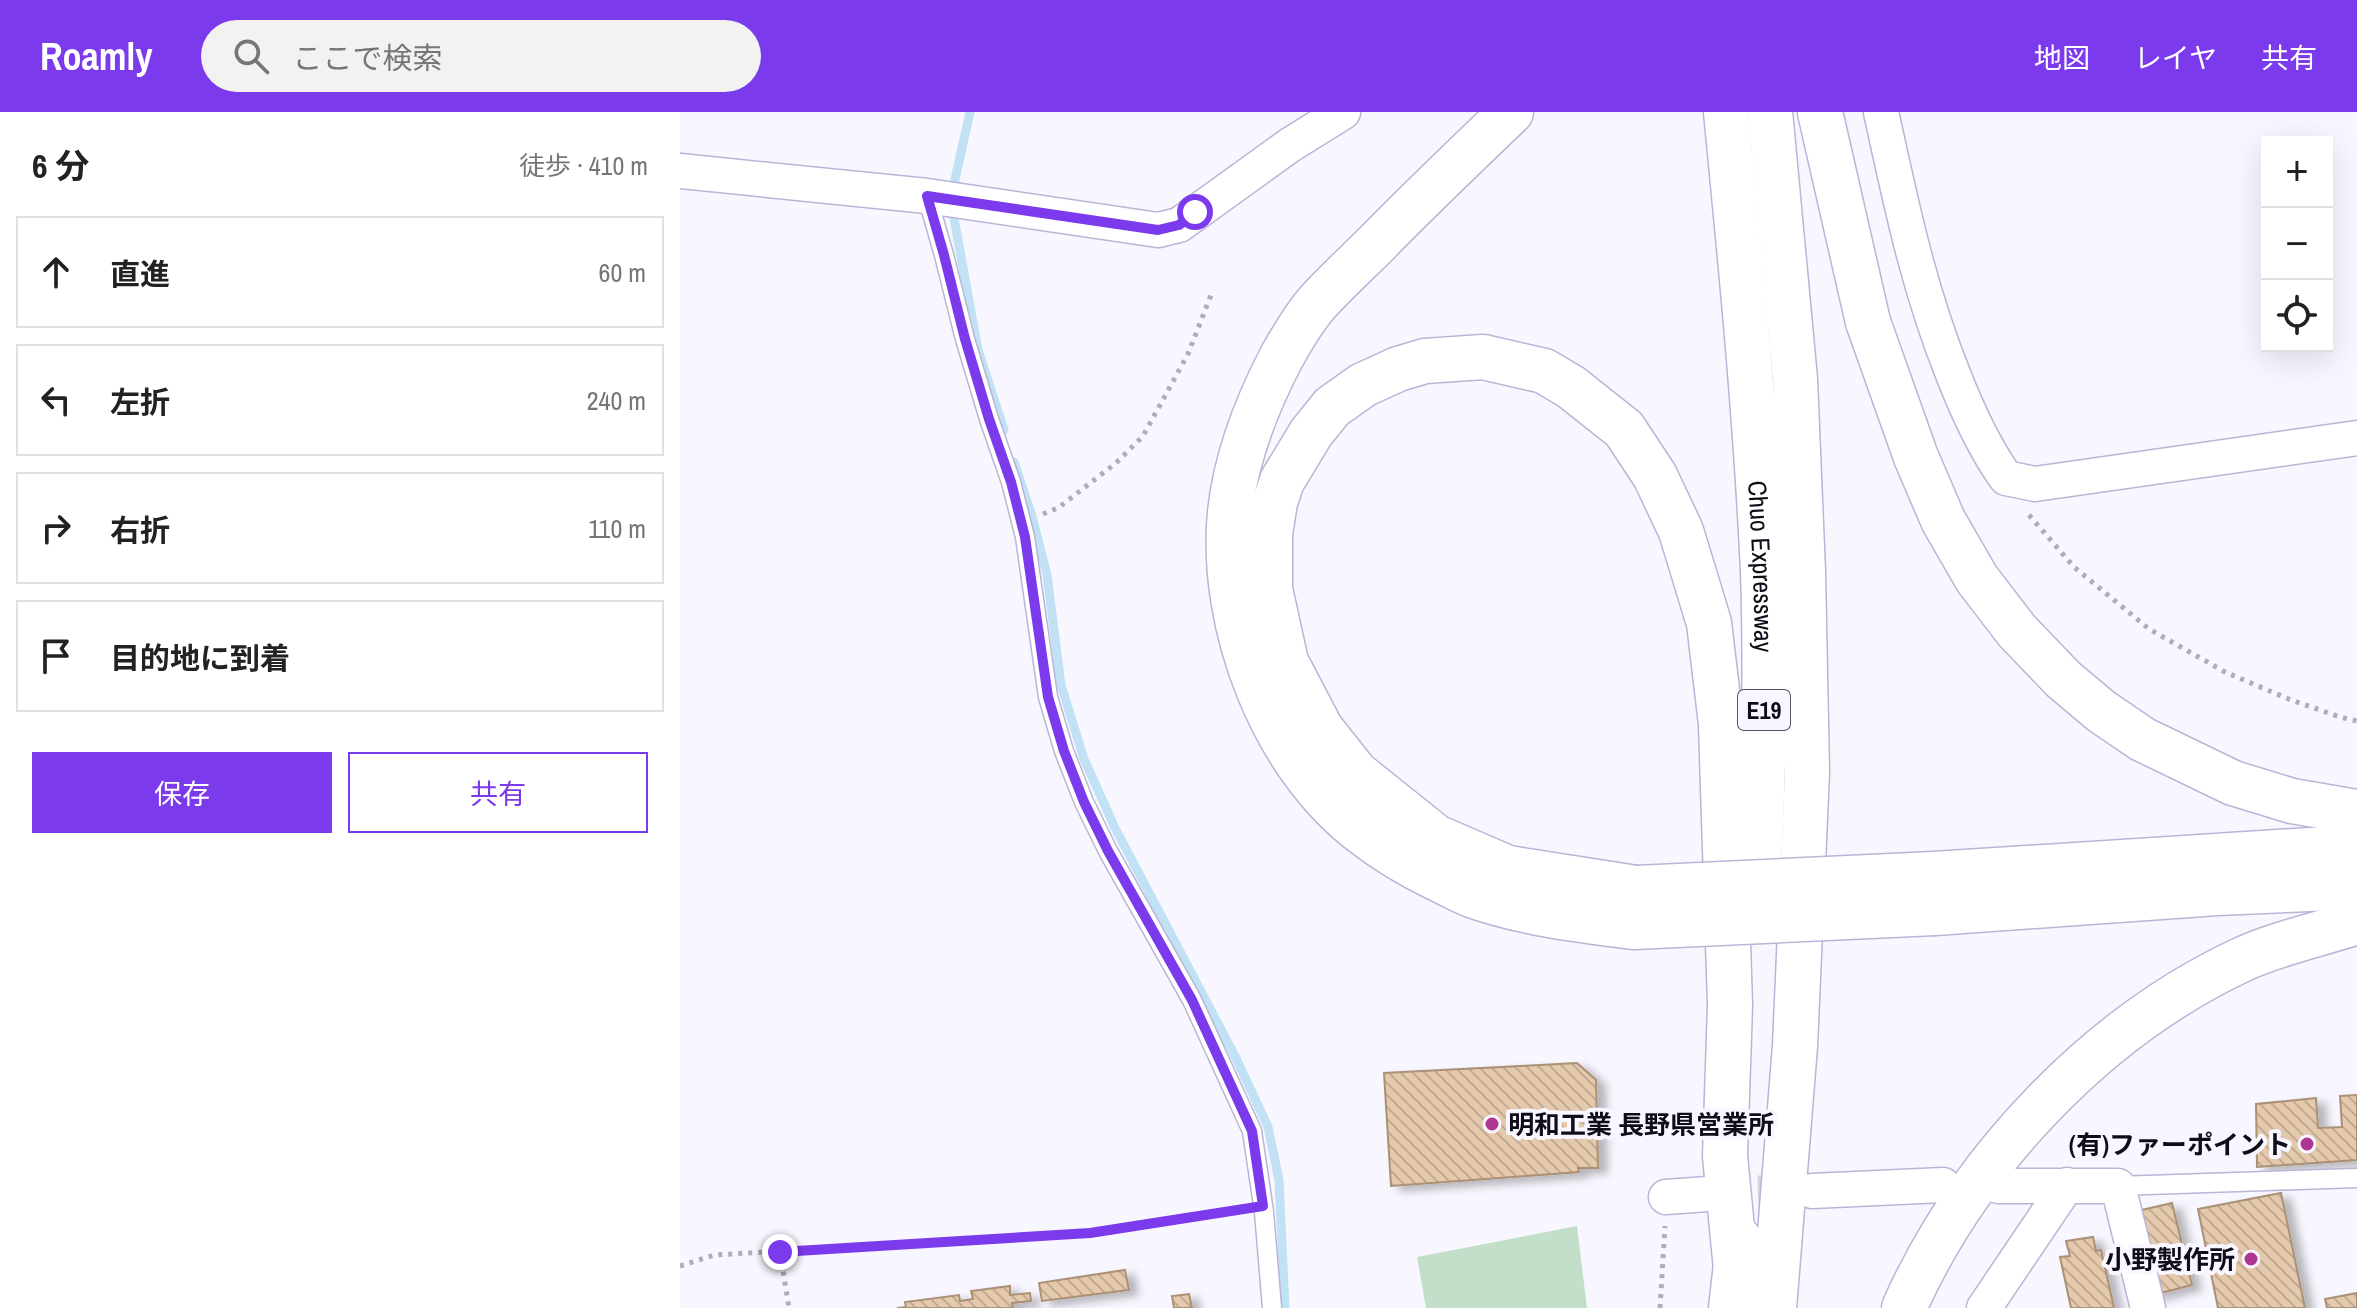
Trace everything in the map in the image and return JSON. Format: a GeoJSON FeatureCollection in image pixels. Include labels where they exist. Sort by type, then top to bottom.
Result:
{"type":"FeatureCollection","features":[{"type":"Feature","properties":{"kind":"highway"},"geometry":{"type":"LineString","coordinates":[[1511,112],[1315,305],[1281,358],[1247,433],[1237,470],[1229,544],[1233,604],[1249,664],[1290,753],[1322,794],[1362,833],[1416,868],[1473,896],[1553,917],[1635,907],[1935,894],[2217,893],[2357,887]]}},
{"type":"Feature","properties":{"kind":"highway","name":"Chuo Expressway"},"geometry":{"type":"LineString","coordinates":[[1726,112],[1752,389],[1763,574],[1764,755],[1745,1180],[1734,1288]]}},
{"type":"Feature","properties":{"kind":"highway","name":"Chuo Expressway"},"geometry":{"type":"LineString","coordinates":[[1770,112],[1795,379],[1807,772],[1795,1046],[1774,1308]]}},
{"type":"Feature","properties":{"kind":"highway"},"geometry":{"type":"LineString","coordinates":[[1820,112],[1868,322],[1916,457],[1943,520],[1977,579],[2017,631],[2063,679],[2101,711],[2142,739],[2233,783],[2292,801],[2357,812]]}},
{"type":"Feature","properties":{"kind":"highway"},"geometry":{"type":"LineString","coordinates":[[1635,907],[1508,868],[1436,837],[1356,773],[1315,718],[1286,662],[1270,589],[1270,534],[1282,481],[1311,433],[1332,407],[1363,385],[1425,361],[1483,357],[1544,371],[1571,387],[1624,429],[1655,476],[1681,531],[1709,623],[1721,724],[1730,1005],[1725,1156],[1734,1288]]}},
{"type":"Feature","properties":{"kind":"highway"},"geometry":{"type":"LineString","coordinates":[[1935,894],[2357,847]]}},
{"type":"Feature","properties":{"kind":"highway"},"geometry":{"type":"LineString","coordinates":[[1904,1308],[1955,1213],[2006,1142],[2103,1048],[2194,984],[2244,958],[2357,922]]}},
{"type":"Feature","properties":{"kind":"street"},"geometry":{"type":"LineString","coordinates":[[680,171],[932,197],[1158,230],[1179,225],[1290,145],[1343,112]]}},
{"type":"Feature","properties":{"kind":"street"},"geometry":{"type":"LineString","coordinates":[[1881,112],[1911,249],[1938,337],[1978,431],[2006,478],[2035,484],[2357,438]]}},
{"type":"Feature","properties":{"kind":"street"},"geometry":{"type":"LineString","coordinates":[[1812,1191],[1943,1185]]}},
{"type":"Feature","properties":{"kind":"street"},"geometry":{"type":"LineString","coordinates":[[1984,1308],[2067,1185]]}},
{"type":"Feature","properties":{"kind":"street"},"geometry":{"type":"LineString","coordinates":[[1998,1186],[2118,1186],[2148,1308]]}},
{"type":"Feature","properties":{"kind":"street"},"geometry":{"type":"LineString","coordinates":[[1666,1197],[1707,1194]]}},
{"type":"Feature","properties":{"kind":"lane"},"geometry":{"type":"LineString","coordinates":[[932,197],[965,339],[1011,482],[1025,537],[1048,697],[1064,751],[1108,851],[1192,1000],[1252,1131],[1263,1206],[1272,1308]]}},
{"type":"Feature","properties":{"kind":"lane"},"geometry":{"type":"LineString","coordinates":[[2118,1186],[2357,1178]]}},
{"type":"Feature","properties":{"kind":"path"},"geometry":{"type":"LineString","coordinates":[[1043,514],[1058,508],[1116,463],[1143,436],[1188,354],[1211,295]]}},
{"type":"Feature","properties":{"kind":"path"},"geometry":{"type":"LineString","coordinates":[[2006,478],[2013,497],[2074,567],[2149,629],[2225,672],[2291,700],[2357,721]]}},
{"type":"Feature","properties":{"kind":"path"},"geometry":{"type":"LineString","coordinates":[[1660,1308],[1666,1197]]}},
{"type":"Feature","properties":{"kind":"path"},"geometry":{"type":"LineString","coordinates":[[680,1266],[714,1255],[1090,1233],[1263,1206]]}},
{"type":"Feature","properties":{"kind":"path"},"geometry":{"type":"LineString","coordinates":[[780,1252],[789,1308]]}},
{"type":"Feature","properties":{"kind":"green space"},"geometry":{"type":"Polygon","coordinates":[[[1577,1226],[1587,1308],[1426,1308],[1417,1257],[1577,1226]]]}},
{"type":"Feature","properties":{"kind":"building","name":"明和工業 長野県営業所"},"geometry":{"type":"Polygon","coordinates":[[[1577,1063],[1596,1080],[1598,1168],[1391,1186],[1384,1073],[1577,1063]]]}},
{"type":"Feature","properties":{"kind":"building","name":"(有)ファーポイント"},"geometry":{"type":"Polygon","coordinates":[[[2357,1095],[2357,1160],[2257,1167],[2256,1104],[2316,1098],[2318,1128],[2342,1127],[2340,1096],[2357,1095]]]}},
{"type":"Feature","properties":{"kind":"building","name":"小野製作所"},"geometry":{"type":"Polygon","coordinates":[[[2281,1193],[2305,1308],[2218,1308],[2198,1209],[2281,1193]]]}},
{"type":"Feature","properties":{"kind":"building"},"geometry":{"type":"Polygon","coordinates":[[[2172,1203],[2192,1285],[2153,1295],[2133,1212],[2172,1203]]]}},
{"type":"Feature","properties":{"kind":"building"},"geometry":{"type":"Polygon","coordinates":[[[2093,1237],[2096,1251],[2101,1250],[2114,1308],[2071,1308],[2060,1257],[2070,1256],[2066,1241],[2093,1237]]]}},
{"type":"Feature","properties":{"kind":"building"},"geometry":{"type":"Polygon","coordinates":[[[1125,1270],[1129,1290],[1042,1301],[1039,1283],[1125,1270]]]}},
{"type":"Feature","properties":{"kind":"building"},"geometry":{"type":"Polygon","coordinates":[[[1010,1286],[1010,1295],[1030,1293],[1031,1301],[1012,1303],[1013,1308],[897,1308],[906,1307],[905,1302],[959,1295],[960,1301],[973,1299],[971,1291],[1010,1286]]]}},
{"type":"Feature","properties":{"kind":"building"},"geometry":{"type":"Polygon","coordinates":[[[2357,1293],[2357,1308],[2327,1308],[2325,1299],[2357,1293]]]}},
{"type":"Feature","properties":{"kind":"building"},"geometry":{"type":"Polygon","coordinates":[[[1189,1294],[1192,1308],[1174,1308],[1172,1296],[1189,1294]]]}},
{"type":"Feature","properties":{"kind":"waterway"},"geometry":{"type":"LineString","coordinates":[[955,192],[970,112]]}},
{"type":"Feature","properties":{"kind":"waterway"},"geometry":{"type":"LineString","coordinates":[[954,207],[978,350],[1004,430]]}},
{"type":"Feature","properties":{"kind":"waterway"},"geometry":{"type":"LineString","coordinates":[[1014,462],[1047,575],[1061,685],[1084,759],[1115,828],[1235,1056],[1268,1127],[1279,1180],[1285,1308]]}},
{"type":"Feature","properties":{"kind":"tunnel"},"geometry":{"type":"LineString","coordinates":[[1707,1194],[1807,1191]]}},
{"type":"Feature","properties":{"kind":"place","name":"明和工業 長野県営業所"},"geometry":{"type":"Point","coordinates":[1492,1124]}},
{"type":"Feature","properties":{"kind":"place","name":"(有)ファーポイント"},"geometry":{"type":"Point","coordinates":[2307,1144]}},
{"type":"Feature","properties":{"kind":"place","name":"小野製作所"},"geometry":{"type":"Point","coordinates":[2251,1259]}},
{"type":"Feature","properties":{"kind":"route"},"geometry":{"type":"LineString","coordinates":[[780,1252],[1090,1233],[1263,1206],[1252,1131],[1192,1000],[1108,851],[1064,751],[1048,697],[1025,537],[1011,482],[965,339],[927,196],[1158,230],[1179,225],[1195,212]]}}]}
